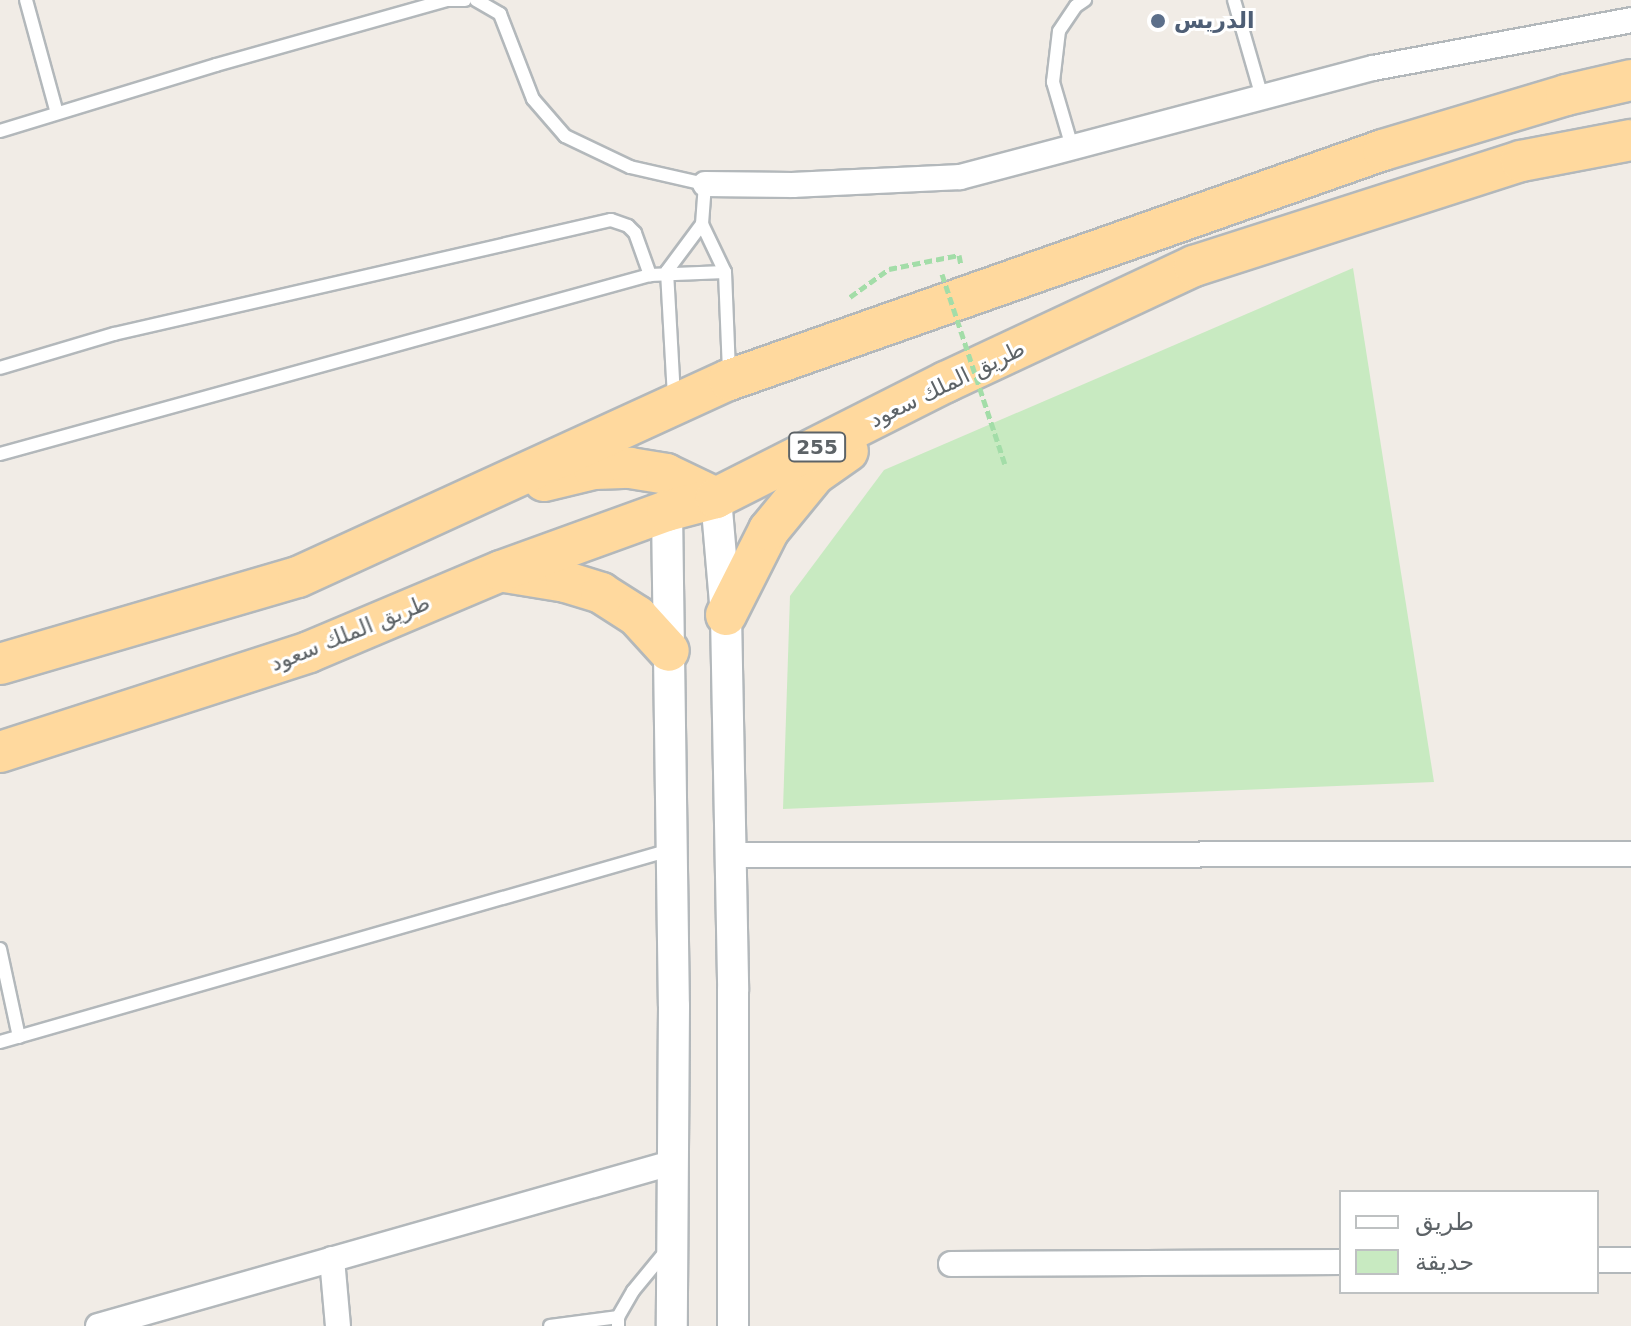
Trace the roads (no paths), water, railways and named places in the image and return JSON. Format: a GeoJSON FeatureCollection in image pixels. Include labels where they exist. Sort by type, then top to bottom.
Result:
{"type":"FeatureCollection","features":[{"type":"Feature","properties":{"kind":"highway"},"geometry":{"type":"LineString","coordinates":[[0,664],[298,577],[729,380],[1383,150],[1566,95],[1631,80]]}},
{"type":"Feature","properties":{"kind":"highway","name":"طريق الملك سعود"},"geometry":{"type":"LineString","coordinates":[[0,752],[309,652],[501,571],[667,511],[716,498],[946,382],[1194,266],[1521,161],[1631,140]]}},
{"type":"Feature","properties":{"kind":"highway"},"geometry":{"type":"LineString","coordinates":[[726,615],[769,530],[815,474],[946,382]]}},
{"type":"Feature","properties":{"kind":"highway"},"geometry":{"type":"LineString","coordinates":[[476,495],[594,469],[630,468],[666,474],[716,498]]}},
{"type":"Feature","properties":{"kind":"highway"},"geometry":{"type":"LineString","coordinates":[[501,571],[566,582],[601,593],[637,616],[669,651]]}},
{"type":"Feature","properties":{"kind":"street"},"geometry":{"type":"LineString","coordinates":[[705,184],[793,185],[960,177],[1373,68],[1631,20]]}},
{"type":"Feature","properties":{"kind":"street"},"geometry":{"type":"LineString","coordinates":[[716,498],[726,615],[731,855],[733,1326]]}},
{"type":"Feature","properties":{"kind":"street"},"geometry":{"type":"LineString","coordinates":[[667,511],[672,850],[672,1326]]}},
{"type":"Feature","properties":{"kind":"street"},"geometry":{"type":"LineString","coordinates":[[731,855],[1631,854]]}},
{"type":"Feature","properties":{"kind":"street"},"geometry":{"type":"LineString","coordinates":[[98,1326],[671,1163]]}},
{"type":"Feature","properties":{"kind":"street"},"geometry":{"type":"LineString","coordinates":[[332,1259],[338,1326]]}},
{"type":"Feature","properties":{"kind":"street"},"geometry":{"type":"LineString","coordinates":[[1599,1260],[1631,1260]]}},
{"type":"Feature","properties":{"kind":"street"},"geometry":{"type":"LineString","coordinates":[[951,1264],[1339,1262]]}},
{"type":"Feature","properties":{"kind":"lane"},"geometry":{"type":"LineString","coordinates":[[26,0],[57,113]]}},
{"type":"Feature","properties":{"kind":"lane"},"geometry":{"type":"LineString","coordinates":[[0,131],[431,4],[465,0]]}},
{"type":"Feature","properties":{"kind":"lane"},"geometry":{"type":"LineString","coordinates":[[476,0],[500,14],[533,99],[565,136],[630,167],[705,184],[702,224],[725,272],[729,380]]}},
{"type":"Feature","properties":{"kind":"lane"},"geometry":{"type":"LineString","coordinates":[[1072,147],[1053,82],[1059,31],[1076,6],[1085,0]]}},
{"type":"Feature","properties":{"kind":"lane"},"geometry":{"type":"LineString","coordinates":[[1234,0],[1262,97]]}},
{"type":"Feature","properties":{"kind":"lane"},"geometry":{"type":"LineString","coordinates":[[0,368],[114,334],[611,220],[628,226],[635,233],[650,275]]}},
{"type":"Feature","properties":{"kind":"lane"},"geometry":{"type":"LineString","coordinates":[[674,403],[667,271],[702,224]]}},
{"type":"Feature","properties":{"kind":"lane"},"geometry":{"type":"LineString","coordinates":[[0,454],[650,275],[667,271],[725,272]]}},
{"type":"Feature","properties":{"kind":"lane"},"geometry":{"type":"LineString","coordinates":[[0,1042],[672,850]]}},
{"type":"Feature","properties":{"kind":"lane"},"geometry":{"type":"LineString","coordinates":[[0,949],[19,1037]]}},
{"type":"Feature","properties":{"kind":"lane"},"geometry":{"type":"LineString","coordinates":[[550,1326],[618,1321],[633,1291],[670,1246]]}},
{"type":"Feature","properties":{"kind":"place","name":"الدريس"},"geometry":{"type":"Point","coordinates":[1158,21]}}]}
